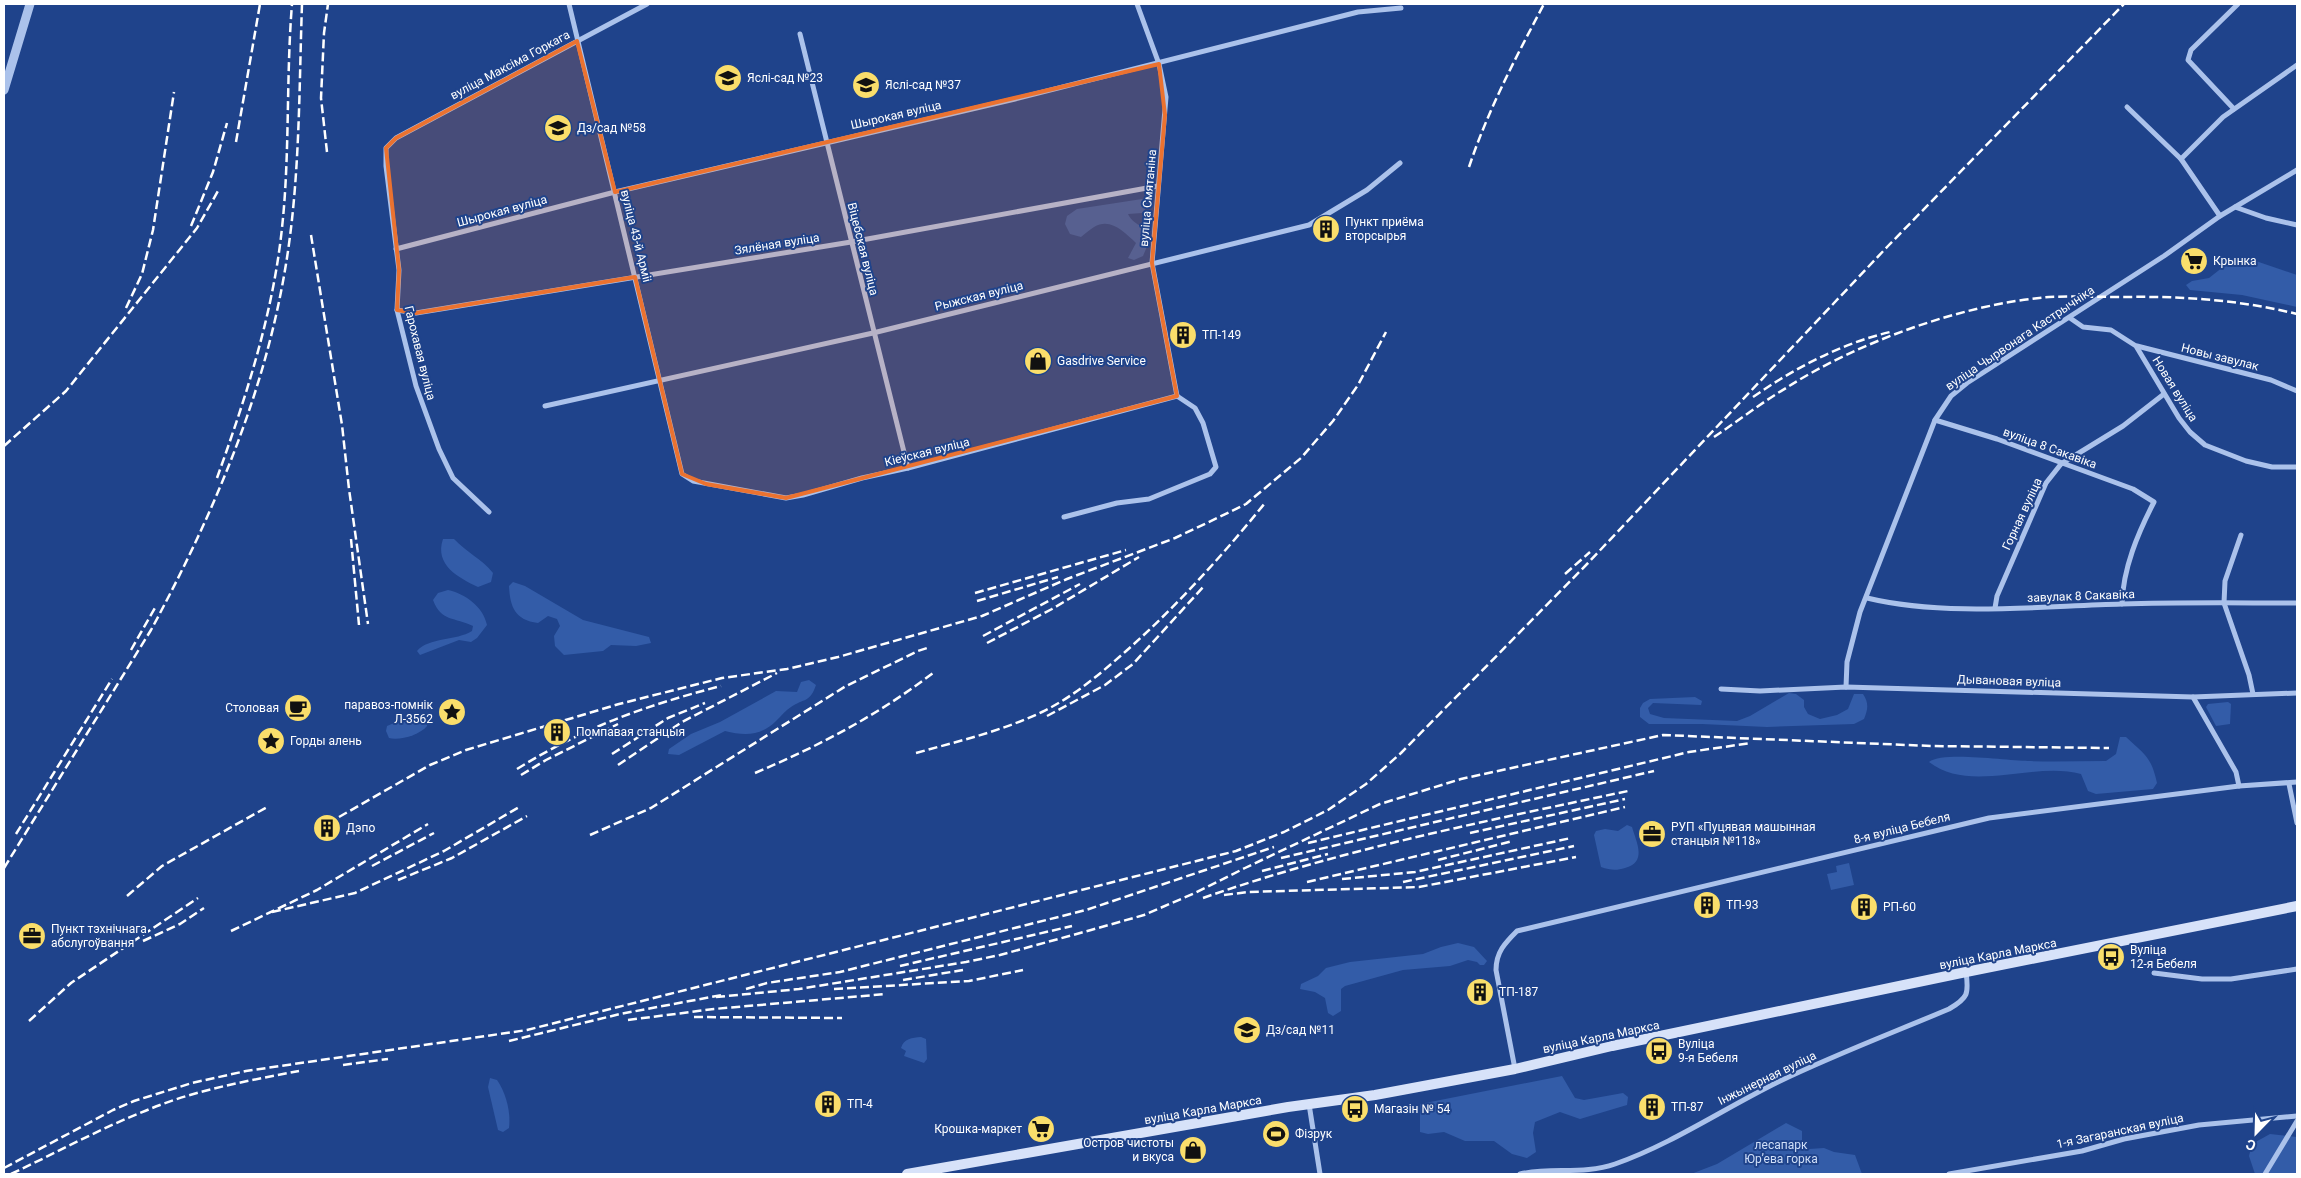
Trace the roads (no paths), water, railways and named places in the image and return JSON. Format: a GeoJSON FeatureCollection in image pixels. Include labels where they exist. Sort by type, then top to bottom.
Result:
{"type":"FeatureCollection","features":[{"type":"Feature","properties":{"kind":"main road","name":"вуліца Карла Маркса"},"geometry":{"type":"LineString","coordinates":[[907,1174],[1309,1104],[1375,1095],[1515,1069],[1612,1046],[1966,972],[2297,906]]}},
{"type":"Feature","properties":{"kind":"street"},"geometry":{"type":"LineString","coordinates":[[4,90],[6,72],[30,4]]}},
{"type":"Feature","properties":{"kind":"street","name":"вуліца 43-й Арміі"},"geometry":{"type":"LineString","coordinates":[[569,4],[661,380],[682,474]]}},
{"type":"Feature","properties":{"kind":"street","name":"вуліца Максіма Горкага"},"geometry":{"type":"LineString","coordinates":[[386,148],[396,138],[647,4]]}},
{"type":"Feature","properties":{"kind":"street","name":"вуліца Смятаніна"},"geometry":{"type":"LineString","coordinates":[[1137,4],[1160,64],[1166,97],[1152,263],[1177,396]]}},
{"type":"Feature","properties":{"kind":"street"},"geometry":{"type":"LineString","coordinates":[[2234,109],[2188,60],[2191,50],[2238,4]]}},
{"type":"Feature","properties":{"kind":"street","name":"Шырокая вуліца"},"geometry":{"type":"LineString","coordinates":[[396,249],[615,192],[1160,64],[1358,12],[1400,8]]}},
{"type":"Feature","properties":{"kind":"street","name":"Віцебская вуліца"},"geometry":{"type":"LineString","coordinates":[[800,34],[908,468]]}},
{"type":"Feature","properties":{"kind":"street"},"geometry":{"type":"LineString","coordinates":[[2180,159],[2224,117],[2297,65]]}},
{"type":"Feature","properties":{"kind":"street"},"geometry":{"type":"LineString","coordinates":[[2126,107],[2180,159],[2220,216]]}},
{"type":"Feature","properties":{"kind":"street","name":"Гарохавая вуліца"},"geometry":{"type":"LineString","coordinates":[[386,148],[399,270],[397,310],[416,386],[439,449],[453,478],[489,512]]}},
{"type":"Feature","properties":{"kind":"street","name":"Рыжская вуліца"},"geometry":{"type":"LineString","coordinates":[[545,406],[873,333],[1309,225],[1367,190],[1400,163]]}},
{"type":"Feature","properties":{"kind":"street","name":"вуліца Чырвонага Кастрычніка"},"geometry":{"type":"LineString","coordinates":[[1846,687],[1847,662],[1852,639],[1901,504],[1935,420],[1951,396],[1967,383],[2070,318],[2220,216],[2297,170]]}},
{"type":"Feature","properties":{"kind":"street","name":"Зялёная вуліца"},"geometry":{"type":"LineString","coordinates":[[397,310],[416,313],[636,278],[851,242],[1158,186]]}},
{"type":"Feature","properties":{"kind":"street"},"geometry":{"type":"LineString","coordinates":[[2235,207],[2266,218],[2297,225]]}},
{"type":"Feature","properties":{"kind":"street","name":"Новая вуліца"},"geometry":{"type":"LineString","coordinates":[[2070,318],[2083,327],[2111,330],[2136,346],[2164,394],[2190,432],[2205,445],[2246,461],[2297,468]]}},
{"type":"Feature","properties":{"kind":"street","name":"Новы завулак"},"geometry":{"type":"LineString","coordinates":[[2136,346],[2270,380],[2297,391]]}},
{"type":"Feature","properties":{"kind":"street","name":"Горная вуліца"},"geometry":{"type":"LineString","coordinates":[[1995,608],[1997,596],[2031,514],[2046,483],[2060,464],[2123,426],[2164,394]]}},
{"type":"Feature","properties":{"kind":"street"},"geometry":{"type":"LineString","coordinates":[[1064,517],[1117,503],[1149,499],[1210,474],[1216,467],[1203,423],[1195,408],[1177,396]]}},
{"type":"Feature","properties":{"kind":"street","name":"Кіеўская вуліца"},"geometry":{"type":"LineString","coordinates":[[682,474],[693,481],[706,484],[786,498],[908,468],[1177,396]]}},
{"type":"Feature","properties":{"kind":"street","name":"вуліца 8 Сакавіка"},"geometry":{"type":"LineString","coordinates":[[1935,420],[1997,439],[2060,464],[2133,489],[2154,502],[2140,529],[2122,585],[2122,604]]}},
{"type":"Feature","properties":{"kind":"street"},"geometry":{"type":"LineString","coordinates":[[2241,535],[2225,581],[2224,603],[2249,675],[2253,694]]}},
{"type":"Feature","properties":{"kind":"street","name":"завулак 8 Сакавіка"},"geometry":{"type":"LineString","coordinates":[[1867,598],[1897,605],[1995,608],[2122,604],[2297,603]]}},
{"type":"Feature","properties":{"kind":"street","name":"Дывановая вуліца"},"geometry":{"type":"LineString","coordinates":[[1721,689],[1760,691],[1846,687],[2193,697],[2297,693]]}},
{"type":"Feature","properties":{"kind":"street"},"geometry":{"type":"LineString","coordinates":[[2193,697],[2236,772],[2239,786]]}},
{"type":"Feature","properties":{"kind":"street","name":"8-я вуліца Бебеля"},"geometry":{"type":"LineString","coordinates":[[1515,1069],[1496,970],[1496,959],[1502,946],[1518,931],[1989,818],[2239,786],[2297,782]]}},
{"type":"Feature","properties":{"kind":"street"},"geometry":{"type":"LineString","coordinates":[[2289,784],[2297,823]]}},
{"type":"Feature","properties":{"kind":"street"},"geometry":{"type":"LineString","coordinates":[[2154,973],[2202,979],[2231,979],[2297,969]]}},
{"type":"Feature","properties":{"kind":"street","name":"Інжынерная вуліца"},"geometry":{"type":"LineString","coordinates":[[1520,1174],[1535,1171],[1595,1170],[1614,1164],[1693,1128],[1777,1082],[1964,1001],[1968,989],[1966,972]]}},
{"type":"Feature","properties":{"kind":"street"},"geometry":{"type":"LineString","coordinates":[[1309,1104],[1320,1174]]}},
{"type":"Feature","properties":{"kind":"street","name":"1-я Загаранская вуліца"},"geometry":{"type":"LineString","coordinates":[[1949,1174],[2082,1151],[2124,1139],[2199,1125],[2297,1116]]}},
{"type":"Feature","properties":{"kind":"street"},"geometry":{"type":"LineString","coordinates":[[2265,1174],[2297,1121]]}},
{"type":"Feature","properties":{"kind":"railway"},"geometry":{"type":"LineString","coordinates":[[236,142],[260,4]]}},
{"type":"Feature","properties":{"kind":"railway"},"geometry":{"type":"LineString","coordinates":[[217,478],[257,355],[278,260],[286,172],[292,4]]}},
{"type":"Feature","properties":{"kind":"railway"},"geometry":{"type":"LineString","coordinates":[[4,868],[151,630],[174,587],[215,498],[234,453],[250,407],[265,360],[277,312],[291,232],[298,134],[302,4]]}},
{"type":"Feature","properties":{"kind":"railway"},"geometry":{"type":"LineString","coordinates":[[327,152],[321,98],[324,33],[328,4]]}},
{"type":"Feature","properties":{"kind":"railway"},"geometry":{"type":"LineString","coordinates":[[1469,167],[1494,104],[1544,4]]}},
{"type":"Feature","properties":{"kind":"railway"},"geometry":{"type":"LineString","coordinates":[[4,1168],[113,1110],[134,1101],[192,1083],[246,1071],[527,1030],[1236,851],[1284,832],[1328,810],[1366,784],[1401,753],[1588,563],[1888,246],[2124,4]]}},
{"type":"Feature","properties":{"kind":"railway"},"geometry":{"type":"LineString","coordinates":[[126,308],[142,274],[153,230],[174,92]]}},
{"type":"Feature","properties":{"kind":"railway"},"geometry":{"type":"LineString","coordinates":[[191,226],[213,172],[227,123]]}},
{"type":"Feature","properties":{"kind":"railway"},"geometry":{"type":"LineString","coordinates":[[4,446],[66,391],[197,228],[218,191]]}},
{"type":"Feature","properties":{"kind":"railway"},"geometry":{"type":"LineString","coordinates":[[311,235],[342,425],[368,624]]}},
{"type":"Feature","properties":{"kind":"railway"},"geometry":{"type":"LineString","coordinates":[[1714,437],[1777,394],[1814,371],[1845,355],[1912,328],[1982,308],[2049,297],[2168,297],[2233,302],[2297,314]]}},
{"type":"Feature","properties":{"kind":"railway"},"geometry":{"type":"LineString","coordinates":[[339,817],[430,765],[466,750],[619,704],[722,678],[787,669],[838,657],[982,616],[1067,579],[1175,538],[1246,504],[1301,458],[1333,421],[1358,385],[1386,332]]}},
{"type":"Feature","properties":{"kind":"railway"},"geometry":{"type":"LineString","coordinates":[[1753,397],[1785,376],[1818,358],[1853,343],[1890,332]]}},
{"type":"Feature","properties":{"kind":"railway"},"geometry":{"type":"LineString","coordinates":[[916,753],[980,735],[1027,719],[1053,706],[1096,677],[1144,635],[1180,599],[1215,562],[1265,503]]}},
{"type":"Feature","properties":{"kind":"railway"},"geometry":{"type":"LineString","coordinates":[[351,539],[359,625]]}},
{"type":"Feature","properties":{"kind":"railway"},"geometry":{"type":"LineString","coordinates":[[975,593],[1126,550]]}},
{"type":"Feature","properties":{"kind":"railway"},"geometry":{"type":"LineString","coordinates":[[1565,574],[1590,552]]}},
{"type":"Feature","properties":{"kind":"railway"},"geometry":{"type":"LineString","coordinates":[[987,643],[1052,609],[1139,557]]}},
{"type":"Feature","properties":{"kind":"railway"},"geometry":{"type":"LineString","coordinates":[[977,601],[1058,577]]}},
{"type":"Feature","properties":{"kind":"railway"},"geometry":{"type":"LineString","coordinates":[[983,636],[1080,584]]}},
{"type":"Feature","properties":{"kind":"railway"},"geometry":{"type":"LineString","coordinates":[[1047,716],[1105,685],[1133,664],[1205,585]]}},
{"type":"Feature","properties":{"kind":"railway"},"geometry":{"type":"LineString","coordinates":[[131,650],[156,606]]}},
{"type":"Feature","properties":{"kind":"railway"},"geometry":{"type":"LineString","coordinates":[[590,835],[651,808],[846,686],[930,647]]}},
{"type":"Feature","properties":{"kind":"railway"},"geometry":{"type":"LineString","coordinates":[[618,765],[682,722],[777,673]]}},
{"type":"Feature","properties":{"kind":"railway"},"geometry":{"type":"LineString","coordinates":[[755,773],[847,729],[891,703],[933,673]]}},
{"type":"Feature","properties":{"kind":"railway"},"geometry":{"type":"LineString","coordinates":[[16,834],[112,679]]}},
{"type":"Feature","properties":{"kind":"railway"},"geometry":{"type":"LineString","coordinates":[[517,769],[567,741],[616,719],[666,701],[721,686]]}},
{"type":"Feature","properties":{"kind":"railway"},"geometry":{"type":"LineString","coordinates":[[612,754],[668,718],[705,703]]}},
{"type":"Feature","properties":{"kind":"railway"},"geometry":{"type":"LineString","coordinates":[[521,775],[546,760],[618,724]]}},
{"type":"Feature","properties":{"kind":"railway"},"geometry":{"type":"LineString","coordinates":[[716,997],[799,989],[966,962],[1000,955],[1091,930],[1144,915],[1195,893],[1380,804],[1461,779],[1663,735],[1932,746],[2109,748]]}},
{"type":"Feature","properties":{"kind":"railway"},"geometry":{"type":"LineString","coordinates":[[1308,843],[1689,752],[1751,743]]}},
{"type":"Feature","properties":{"kind":"railway"},"geometry":{"type":"LineString","coordinates":[[1281,858],[1654,771]]}},
{"type":"Feature","properties":{"kind":"railway"},"geometry":{"type":"LineString","coordinates":[[1203,898],[1307,865],[1360,851],[1467,825],[1628,791]]}},
{"type":"Feature","properties":{"kind":"railway"},"geometry":{"type":"LineString","coordinates":[[1470,833],[1625,799]]}},
{"type":"Feature","properties":{"kind":"railway"},"geometry":{"type":"LineString","coordinates":[[127,896],[162,866],[269,806]]}},
{"type":"Feature","properties":{"kind":"railway"},"geometry":{"type":"LineString","coordinates":[[272,912],[355,893],[444,851],[521,806]]}},
{"type":"Feature","properties":{"kind":"railway"},"geometry":{"type":"LineString","coordinates":[[1307,882],[1625,807]]}},
{"type":"Feature","properties":{"kind":"railway"},"geometry":{"type":"LineString","coordinates":[[398,880],[452,858],[527,816]]}},
{"type":"Feature","properties":{"kind":"railway"},"geometry":{"type":"LineString","coordinates":[[231,931],[317,890],[428,824]]}},
{"type":"Feature","properties":{"kind":"railway"},"geometry":{"type":"LineString","coordinates":[[372,866],[434,833]]}},
{"type":"Feature","properties":{"kind":"railway"},"geometry":{"type":"LineString","coordinates":[[1342,879],[1415,872],[1571,838]]}},
{"type":"Feature","properties":{"kind":"railway"},"geometry":{"type":"LineString","coordinates":[[1438,860],[1513,841]]}},
{"type":"Feature","properties":{"kind":"railway"},"geometry":{"type":"LineString","coordinates":[[1403,882],[1574,846]]}},
{"type":"Feature","properties":{"kind":"railway"},"geometry":{"type":"LineString","coordinates":[[746,989],[767,983],[840,972],[1086,910],[1274,847]]}},
{"type":"Feature","properties":{"kind":"railway"},"geometry":{"type":"LineString","coordinates":[[1262,871],[1328,854]]}},
{"type":"Feature","properties":{"kind":"railway"},"geometry":{"type":"LineString","coordinates":[[1224,895],[1248,892],[1419,887],[1576,857]]}},
{"type":"Feature","properties":{"kind":"railway"},"geometry":{"type":"LineString","coordinates":[[29,1021],[71,983],[198,898]]}},
{"type":"Feature","properties":{"kind":"railway"},"geometry":{"type":"LineString","coordinates":[[143,941],[180,924],[204,908]]}},
{"type":"Feature","properties":{"kind":"railway"},"geometry":{"type":"LineString","coordinates":[[900,966],[1072,926]]}},
{"type":"Feature","properties":{"kind":"railway"},"geometry":{"type":"LineString","coordinates":[[903,980],[963,970]]}},
{"type":"Feature","properties":{"kind":"railway"},"geometry":{"type":"LineString","coordinates":[[834,989],[969,981],[1023,970]]}},
{"type":"Feature","properties":{"kind":"railway"},"geometry":{"type":"LineString","coordinates":[[628,1020],[714,1009],[886,994]]}},
{"type":"Feature","properties":{"kind":"railway"},"geometry":{"type":"LineString","coordinates":[[509,1041],[620,1014],[722,995]]}},
{"type":"Feature","properties":{"kind":"railway"},"geometry":{"type":"LineString","coordinates":[[694,1017],[842,1018]]}},
{"type":"Feature","properties":{"kind":"railway"},"geometry":{"type":"LineString","coordinates":[[343,1065],[388,1059]]}},
{"type":"Feature","properties":{"kind":"railway"},"geometry":{"type":"LineString","coordinates":[[11,1174],[111,1125],[182,1097],[299,1071]]}},
{"type":"Feature","properties":{"kind":"place","name":"Яслі-сад №23"},"geometry":{"type":"Point","coordinates":[728,78]}},
{"type":"Feature","properties":{"kind":"place","name":"Яслі-сад №37"},"geometry":{"type":"Point","coordinates":[866,85]}},
{"type":"Feature","properties":{"kind":"place","name":"Дз/сад №58"},"geometry":{"type":"Point","coordinates":[558,128]}},
{"type":"Feature","properties":{"kind":"place","name":"Пункт приёма вторсырья"},"geometry":{"type":"Point","coordinates":[1326,229]}},
{"type":"Feature","properties":{"kind":"place","name":"Крынка"},"geometry":{"type":"Point","coordinates":[2194,261]}},
{"type":"Feature","properties":{"kind":"place","name":"ТП-149"},"geometry":{"type":"Point","coordinates":[1183,335]}},
{"type":"Feature","properties":{"kind":"place","name":"Gasdrive Service"},"geometry":{"type":"Point","coordinates":[1038,361]}},
{"type":"Feature","properties":{"kind":"place","name":"Столовая"},"geometry":{"type":"Point","coordinates":[298,708]}},
{"type":"Feature","properties":{"kind":"place","name":"паравоз-помнік Л-3562"},"geometry":{"type":"Point","coordinates":[452,712]}},
{"type":"Feature","properties":{"kind":"place","name":"Помпавая станцыя"},"geometry":{"type":"Point","coordinates":[557,732]}},
{"type":"Feature","properties":{"kind":"place","name":"Горды алень"},"geometry":{"type":"Point","coordinates":[271,741]}},
{"type":"Feature","properties":{"kind":"place","name":"Дэпо"},"geometry":{"type":"Point","coordinates":[327,828]}},
{"type":"Feature","properties":{"kind":"place","name":"РУП «Пуцявая машынная станцыя №118»"},"geometry":{"type":"Point","coordinates":[1652,834]}},
{"type":"Feature","properties":{"kind":"place","name":"ТП-93"},"geometry":{"type":"Point","coordinates":[1707,905]}},
{"type":"Feature","properties":{"kind":"place","name":"РП-60"},"geometry":{"type":"Point","coordinates":[1864,907]}},
{"type":"Feature","properties":{"kind":"place","name":"Пункт тэхнічнага абслугоўвання"},"geometry":{"type":"Point","coordinates":[32,936]}},
{"type":"Feature","properties":{"kind":"place","name":"Вуліца 12-я Бебеля"},"geometry":{"type":"Point","coordinates":[2111,957]}},
{"type":"Feature","properties":{"kind":"place","name":"ТП-187"},"geometry":{"type":"Point","coordinates":[1480,992]}},
{"type":"Feature","properties":{"kind":"place","name":"Дз/сад №11"},"geometry":{"type":"Point","coordinates":[1247,1030]}},
{"type":"Feature","properties":{"kind":"place","name":"Вуліца 9-я Бебеля"},"geometry":{"type":"Point","coordinates":[1659,1051]}},
{"type":"Feature","properties":{"kind":"place","name":"ТП-4"},"geometry":{"type":"Point","coordinates":[828,1104]}},
{"type":"Feature","properties":{"kind":"place","name":"ТП-87"},"geometry":{"type":"Point","coordinates":[1652,1107]}},
{"type":"Feature","properties":{"kind":"place","name":"Магазін № 54"},"geometry":{"type":"Point","coordinates":[1355,1109]}},
{"type":"Feature","properties":{"kind":"place","name":"Крошка-маркет"},"geometry":{"type":"Point","coordinates":[1041,1129]}},
{"type":"Feature","properties":{"kind":"place","name":"Фізрук"},"geometry":{"type":"Point","coordinates":[1276,1134]}},
{"type":"Feature","properties":{"kind":"place","name":"Остров чистоты и вкуса"},"geometry":{"type":"Point","coordinates":[1193,1150]}},
{"type":"Feature","properties":{"kind":"park label","name":"лесапарк Юрʼева горка"},"geometry":{"type":"Point","coordinates":[1781,1152]}}]}
